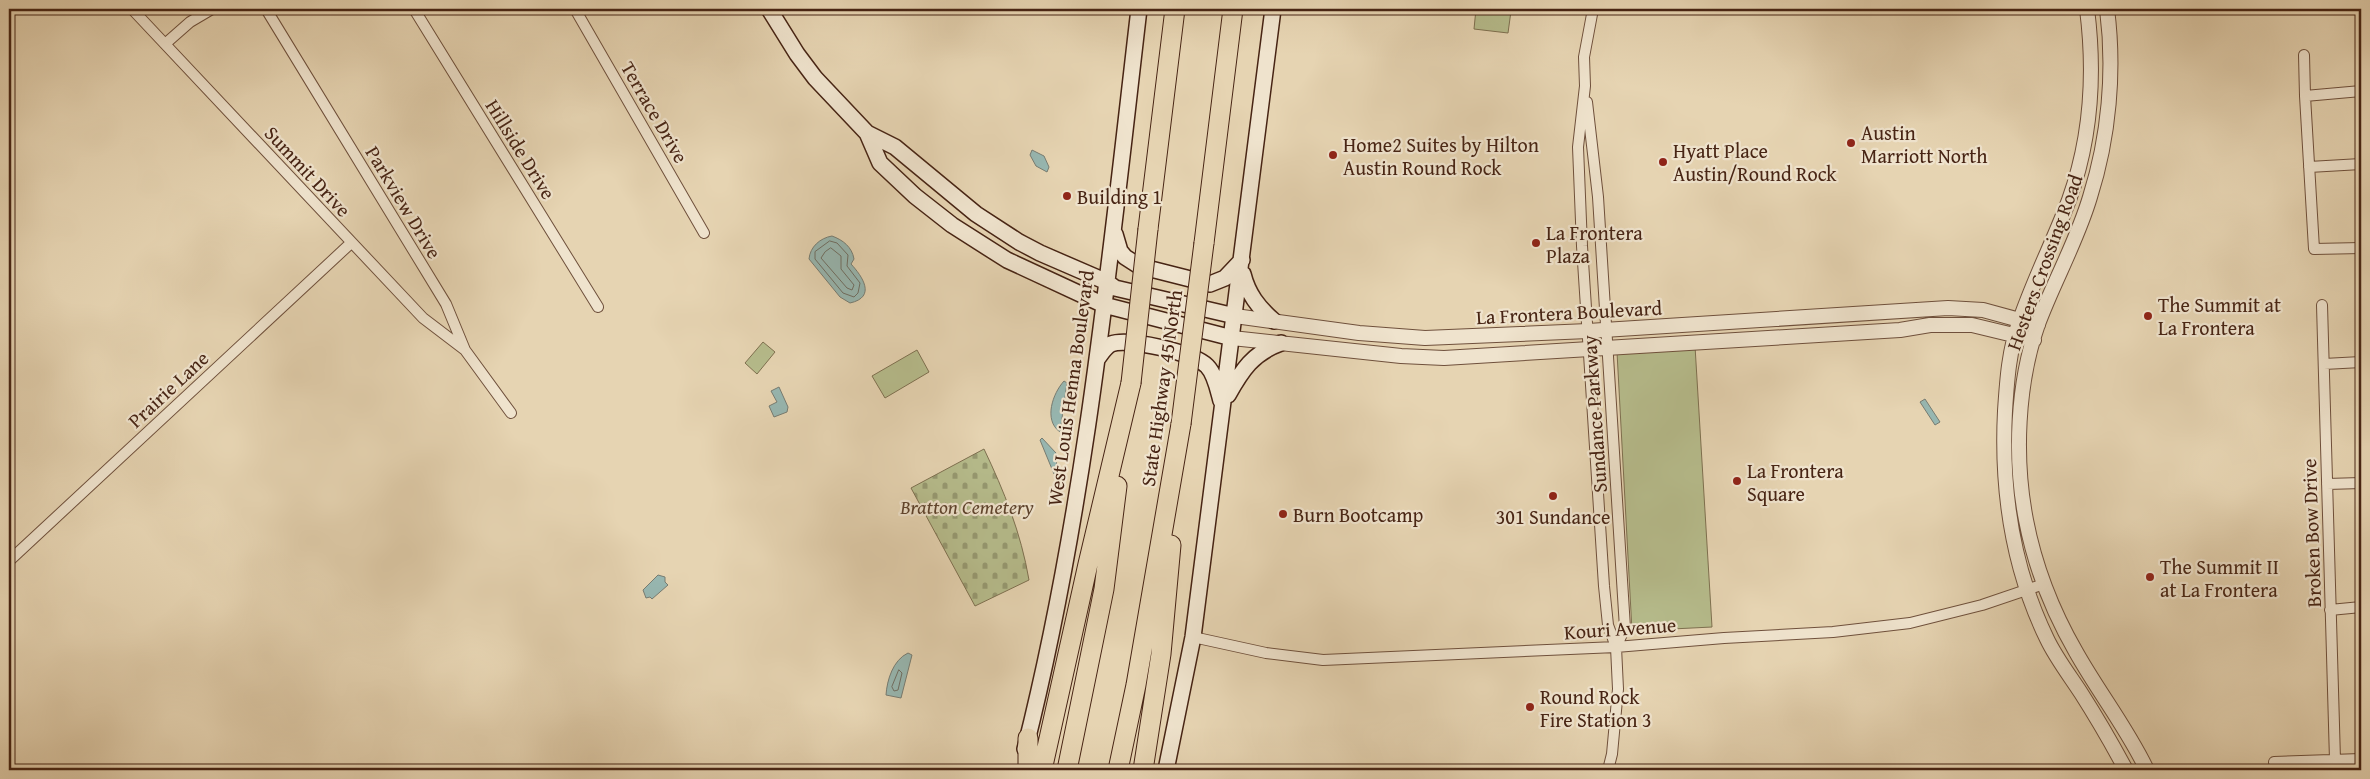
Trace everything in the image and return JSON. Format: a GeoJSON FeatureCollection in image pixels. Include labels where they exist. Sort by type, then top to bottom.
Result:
{"type":"FeatureCollection","features":[{"type":"Feature","properties":{"kind":"highway","name":"State Highway 45 North"},"geometry":{"type":"LineString","coordinates":[[1067,770],[1104,590],[1131,383],[1175,9]]}},
{"type":"Feature","properties":{"kind":"highway","name":"State Highway 45 North"},"geometry":{"type":"LineString","coordinates":[[1118,770],[1136,686],[1181,424],[1233,9]]}},
{"type":"Feature","properties":{"kind":"highway"},"geometry":{"type":"LineString","coordinates":[[1042,770],[1131,383]]}},
{"type":"Feature","properties":{"kind":"highway"},"geometry":{"type":"LineString","coordinates":[[1143,770],[1155,700],[1166,607],[1181,424]]}},
{"type":"Feature","properties":{"kind":"highway"},"geometry":{"type":"LineString","coordinates":[[1028,738],[1028,770]]}},
{"type":"Feature","properties":{"kind":"main road"},"geometry":{"type":"LineString","coordinates":[[769,9],[797,54],[815,78],[867,133]]}},
{"type":"Feature","properties":{"kind":"main road","name":"West Louis Henna Boulevard"},"geometry":{"type":"LineString","coordinates":[[1020,770],[1061,580],[1098,358],[1139,9]]}},
{"type":"Feature","properties":{"kind":"main road"},"geometry":{"type":"LineString","coordinates":[[1166,770],[1194,637],[1222,405],[1274,9]]}},
{"type":"Feature","properties":{"kind":"main road","name":"La Frontera Boulevard"},"geometry":{"type":"LineString","coordinates":[[867,133],[895,147],[976,214],[1040,253],[1107,282],[1115,288],[1235,316]]}},
{"type":"Feature","properties":{"kind":"main road","name":"La Frontera Boulevard"},"geometry":{"type":"LineString","coordinates":[[867,133],[880,163],[915,196],[964,233],[1007,260],[1104,305],[1232,338]]}},
{"type":"Feature","properties":{"kind":"main road"},"geometry":{"type":"LineString","coordinates":[[964,233],[976,214]]}},
{"type":"Feature","properties":{"kind":"main road"},"geometry":{"type":"LineString","coordinates":[[1113,230],[1120,251],[1125,257],[1139,266],[1210,284],[1226,278],[1242,260]]}},
{"type":"Feature","properties":{"kind":"main road"},"geometry":{"type":"LineString","coordinates":[[1242,260],[1248,292],[1255,303],[1274,321]]}},
{"type":"Feature","properties":{"kind":"main road"},"geometry":{"type":"LineString","coordinates":[[1098,358],[1111,344],[1127,341],[1195,358],[1209,367],[1222,405]]}},
{"type":"Feature","properties":{"kind":"main road"},"geometry":{"type":"LineString","coordinates":[[1222,405],[1241,372],[1252,358],[1264,349],[1280,343]]}},
{"type":"Feature","properties":{"kind":"street","name":"Summit Drive"},"geometry":{"type":"LineString","coordinates":[[132,9],[350,243],[423,318],[466,350]]}},
{"type":"Feature","properties":{"kind":"street"},"geometry":{"type":"LineString","coordinates":[[165,44],[190,22],[212,9]]}},
{"type":"Feature","properties":{"kind":"street","name":"Parkview Drive"},"geometry":{"type":"LineString","coordinates":[[266,9],[446,304],[466,350],[511,413]]}},
{"type":"Feature","properties":{"kind":"street","name":"Hillside Drive"},"geometry":{"type":"LineString","coordinates":[[414,9],[598,307]]}},
{"type":"Feature","properties":{"kind":"street","name":"Terrace Drive"},"geometry":{"type":"LineString","coordinates":[[575,9],[704,233]]}},
{"type":"Feature","properties":{"kind":"street","name":"Sundance Parkway"},"geometry":{"type":"LineString","coordinates":[[1593,9],[1584,57],[1584,86],[1578,146],[1604,586],[1608,625],[1616,648],[1616,716],[1608,770]]}},
{"type":"Feature","properties":{"kind":"street","name":"Hesters Crossing Road"},"geometry":{"type":"LineString","coordinates":[[2087,9],[2091,60],[2090,105],[2085,144],[2070,199],[2019,320],[2007,375],[2003,452],[2010,525],[2033,610],[2048,642],[2103,726],[2126,770]]}},
{"type":"Feature","properties":{"kind":"street","name":"Hesters Crossing Road"},"geometry":{"type":"LineString","coordinates":[[2107,9],[2111,64],[2107,120],[2099,162],[2083,220],[2038,325],[2026,376],[2020,452],[2026,522],[2044,584],[2059,621],[2077,654],[2130,736],[2147,770]]}},
{"type":"Feature","properties":{"kind":"street"},"geometry":{"type":"LineString","coordinates":[[2304,55],[2314,249],[2361,248]]}},
{"type":"Feature","properties":{"kind":"street","name":"Sundance Parkway"},"geometry":{"type":"LineString","coordinates":[[1584,86],[1598,197],[1625,628],[1616,648]]}},
{"type":"Feature","properties":{"kind":"street"},"geometry":{"type":"LineString","coordinates":[[2305,96],[2361,91]]}},
{"type":"Feature","properties":{"kind":"street"},"geometry":{"type":"LineString","coordinates":[[2309,167],[2361,164]]}},
{"type":"Feature","properties":{"kind":"street","name":"Prairie Lane"},"geometry":{"type":"LineString","coordinates":[[9,561],[350,243]]}},
{"type":"Feature","properties":{"kind":"street","name":"Broken Bow Drive"},"geometry":{"type":"LineString","coordinates":[[2322,305],[2335,760]]}},
{"type":"Feature","properties":{"kind":"street","name":"La Frontera Boulevard"},"geometry":{"type":"LineString","coordinates":[[1235,316],[1359,333],[1416,338],[1606,330],[1948,308],[1983,310],[2038,325]]}},
{"type":"Feature","properties":{"kind":"street","name":"La Frontera Boulevard"},"geometry":{"type":"LineString","coordinates":[[1232,338],[1425,358],[1900,330],[1952,324],[1986,328],[2034,340]]}},
{"type":"Feature","properties":{"kind":"street"},"geometry":{"type":"LineString","coordinates":[[2324,364],[2361,362]]}},
{"type":"Feature","properties":{"kind":"street"},"geometry":{"type":"LineString","coordinates":[[2327,484],[2361,483]]}},
{"type":"Feature","properties":{"kind":"street","name":"Kouri Avenue"},"geometry":{"type":"LineString","coordinates":[[1194,637],[1266,653],[1323,660],[1616,648],[1724,638],[1833,632],[1910,623],[1982,605],[2026,588],[2044,584]]}},
{"type":"Feature","properties":{"kind":"street"},"geometry":{"type":"LineString","coordinates":[[2330,610],[2361,607]]}},
{"type":"Feature","properties":{"kind":"street"},"geometry":{"type":"LineString","coordinates":[[2274,762],[2361,760]]}},
{"type":"Feature","properties":{"kind":"green space"},"geometry":{"type":"Polygon","coordinates":[[[1476,9],[1511,11],[1508,33],[1474,29],[1476,9]]]}},
{"type":"Feature","properties":{"kind":"green space"},"geometry":{"type":"Polygon","coordinates":[[[763,342],[775,352],[757,374],[745,363],[763,342]]]}},
{"type":"Feature","properties":{"kind":"green space"},"geometry":{"type":"Polygon","coordinates":[[[1695,346],[1712,627],[1632,631],[1617,352],[1695,346]]]}},
{"type":"Feature","properties":{"kind":"green space"},"geometry":{"type":"Polygon","coordinates":[[[917,350],[929,372],[885,398],[872,376],[917,350]]]}},
{"type":"Feature","properties":{"kind":"green space","name":"Bratton Cemetery"},"geometry":{"type":"Polygon","coordinates":[[[984,449],[1011,513],[1026,563],[1029,580],[975,606],[911,488],[984,449]]]}},
{"type":"Feature","properties":{"kind":"water"},"geometry":{"type":"Polygon","coordinates":[[[1032,150],[1044,156],[1049,167],[1047,172],[1036,166],[1030,155],[1032,150]]]}},
{"type":"Feature","properties":{"kind":"water"},"geometry":{"type":"Polygon","coordinates":[[[832,236],[849,248],[854,259],[851,264],[863,280],[865,286],[863,296],[850,303],[840,297],[809,259],[811,251],[816,244],[832,236]]]}},
{"type":"Feature","properties":{"kind":"water"},"geometry":{"type":"Polygon","coordinates":[[[1064,381],[1067,383],[1060,432],[1052,421],[1051,414],[1053,399],[1064,381]]]}},
{"type":"Feature","properties":{"kind":"water"},"geometry":{"type":"Polygon","coordinates":[[[779,387],[788,407],[787,412],[774,417],[769,406],[777,402],[771,391],[779,387]]]}},
{"type":"Feature","properties":{"kind":"water"},"geometry":{"type":"Polygon","coordinates":[[[1925,399],[1940,422],[1935,425],[1920,402],[1925,399]]]}},
{"type":"Feature","properties":{"kind":"water"},"geometry":{"type":"Polygon","coordinates":[[[1042,438],[1056,453],[1057,472],[1054,474],[1040,440],[1042,438]]]}},
{"type":"Feature","properties":{"kind":"water"},"geometry":{"type":"Polygon","coordinates":[[[658,575],[665,577],[665,582],[668,585],[652,599],[650,597],[646,598],[643,590],[658,575]]]}},
{"type":"Feature","properties":{"kind":"water"},"geometry":{"type":"Polygon","coordinates":[[[908,653],[912,655],[901,698],[886,695],[888,683],[895,665],[898,660],[908,653]]]}},
{"type":"Feature","properties":{"kind":"place","name":"Austin Marriott North"},"geometry":{"type":"Point","coordinates":[1851,143]}},
{"type":"Feature","properties":{"kind":"place","name":"Home2 Suites by Hilton Austin Round Rock"},"geometry":{"type":"Point","coordinates":[1333,155]}},
{"type":"Feature","properties":{"kind":"place","name":"Hyatt Place Austin/Round Rock"},"geometry":{"type":"Point","coordinates":[1663,162]}},
{"type":"Feature","properties":{"kind":"place","name":"Building 1"},"geometry":{"type":"Point","coordinates":[1067,196]}},
{"type":"Feature","properties":{"kind":"place","name":"La Frontera Plaza"},"geometry":{"type":"Point","coordinates":[1536,243]}},
{"type":"Feature","properties":{"kind":"place","name":"The Summit at La Frontera"},"geometry":{"type":"Point","coordinates":[2148,316]}},
{"type":"Feature","properties":{"kind":"place","name":"La Frontera Square"},"geometry":{"type":"Point","coordinates":[1737,481]}},
{"type":"Feature","properties":{"kind":"place","name":"301 Sundance"},"geometry":{"type":"Point","coordinates":[1553,496]}},
{"type":"Feature","properties":{"kind":"place","name":"Burn Bootcamp"},"geometry":{"type":"Point","coordinates":[1283,514]}},
{"type":"Feature","properties":{"kind":"place","name":"The Summit II at La Frontera"},"geometry":{"type":"Point","coordinates":[2150,577]}},
{"type":"Feature","properties":{"kind":"place","name":"Round Rock Fire Station 3"},"geometry":{"type":"Point","coordinates":[1530,707]}}]}
